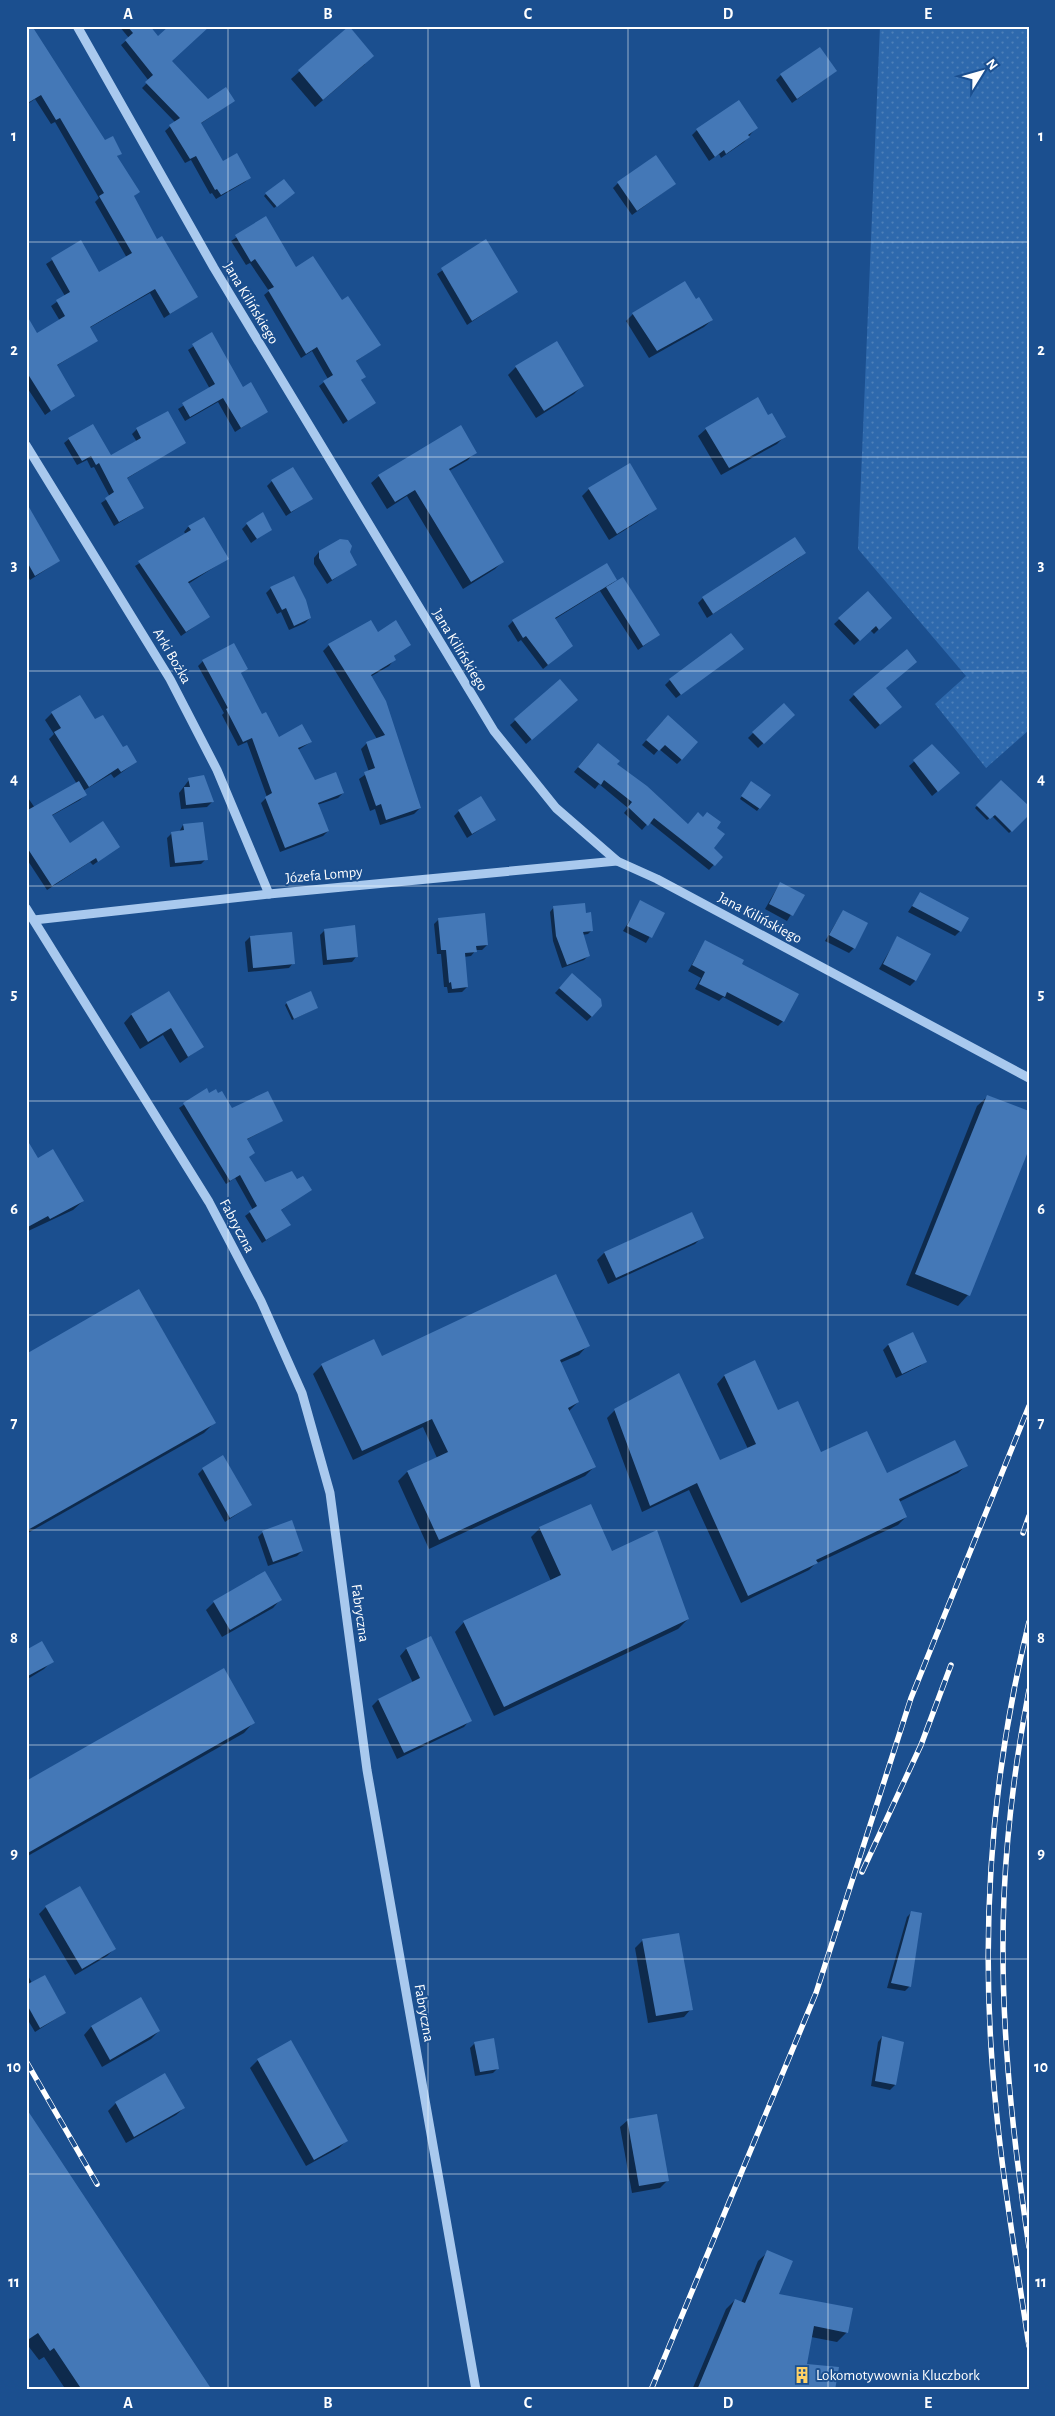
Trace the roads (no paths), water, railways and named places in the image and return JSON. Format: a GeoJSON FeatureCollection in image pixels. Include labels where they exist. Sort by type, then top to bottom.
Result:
{"type":"FeatureCollection","features":[{"type":"Feature","properties":{"kind":"street","name":"Jana Kilińskiego"},"geometry":{"type":"LineString","coordinates":[[76,26],[214,268],[494,731],[556,808],[616,861],[657,879],[1029,1078]]}},
{"type":"Feature","properties":{"kind":"street","name":"Arki Bożka"},"geometry":{"type":"LineString","coordinates":[[26,445],[170,679],[218,770],[268,894]]}},
{"type":"Feature","properties":{"kind":"street","name":"Józefa Lompy"},"geometry":{"type":"LineString","coordinates":[[34,920],[268,894],[616,861]]}},
{"type":"Feature","properties":{"kind":"street","name":"Fabryczna"},"geometry":{"type":"LineString","coordinates":[[26,908],[209,1202],[261,1301],[302,1393],[330,1493],[367,1770],[476,2390]]}},
{"type":"Feature","properties":{"kind":"railway"},"geometry":{"type":"LineString","coordinates":[[651,2390],[816,1993],[911,1698],[1029,1406]]}},
{"type":"Feature","properties":{"kind":"railway"},"geometry":{"type":"LineString","coordinates":[[1023,1533],[1029,1516]]}},
{"type":"Feature","properties":{"kind":"railway"},"geometry":{"type":"LineString","coordinates":[[1029,1622],[1007,1726],[1000,1779],[990,1885],[988,1939],[991,2046],[997,2121],[1029,2346]]}},
{"type":"Feature","properties":{"kind":"railway"},"geometry":{"type":"LineString","coordinates":[[862,1872],[921,1745],[951,1665]]}},
{"type":"Feature","properties":{"kind":"railway"},"geometry":{"type":"LineString","coordinates":[[1029,1690],[1016,1767],[1010,1818],[1005,1870],[1003,1940],[1003,1984],[1008,2072],[1017,2160],[1029,2247]]}},
{"type":"Feature","properties":{"kind":"railway"},"geometry":{"type":"LineString","coordinates":[[26,2061],[97,2184]]}},
{"type":"Feature","properties":{"kind":"place","name":"Lokomotywownia Kluczbork"},"geometry":{"type":"Point","coordinates":[802,2375]}}]}
